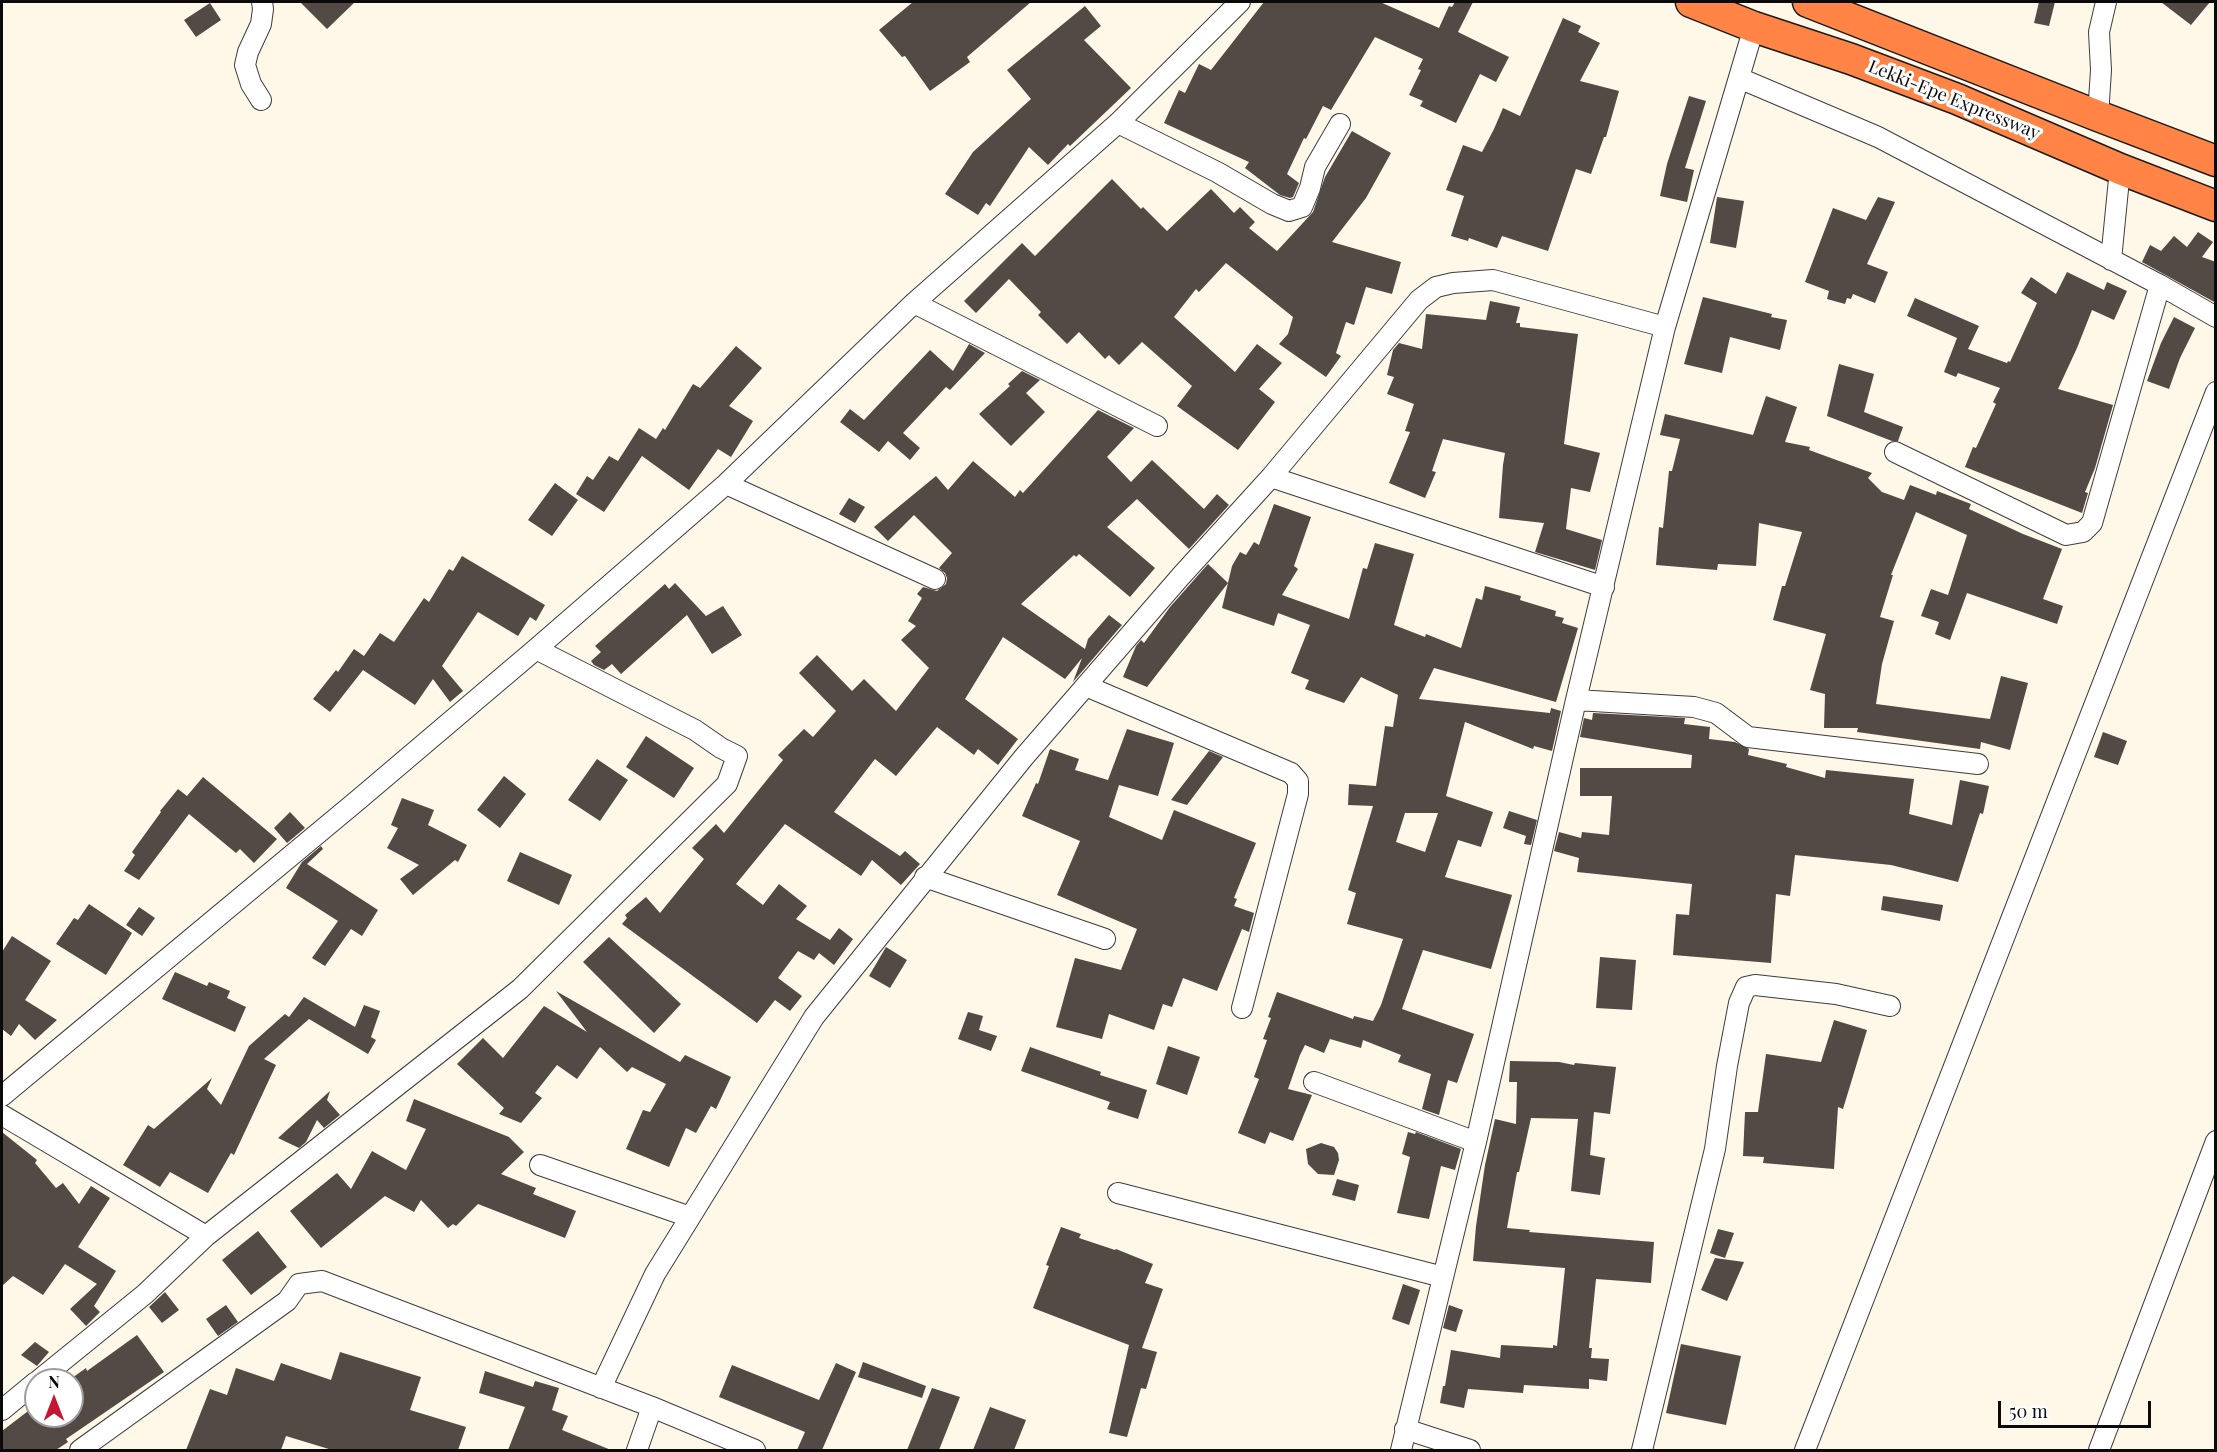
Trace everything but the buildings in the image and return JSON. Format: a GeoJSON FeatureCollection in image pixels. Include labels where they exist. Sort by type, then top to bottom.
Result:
{"type":"FeatureCollection","features":[{"type":"Feature","properties":{"kind":"highway","name":"Lekki-Epe Expressway"},"geometry":{"type":"LineString","coordinates":[[1691,2],[1754,27],[1851,59],[1957,99],[2120,169],[2216,206]]}},
{"type":"Feature","properties":{"kind":"highway","name":"Lekki-Epe Expressway"},"geometry":{"type":"LineString","coordinates":[[1808,2],[1845,8],[2098,116],[2216,161]]}},
{"type":"Feature","properties":{"kind":"street"},"geometry":{"type":"LineString","coordinates":[[261,100],[250,84],[245,65],[248,52],[261,24],[262,2]]}},
{"type":"Feature","properties":{"kind":"street"},"geometry":{"type":"LineString","coordinates":[[2,1096],[358,800],[726,484],[914,303],[1118,123],[1240,2]]}},
{"type":"Feature","properties":{"kind":"street"},"geometry":{"type":"LineString","coordinates":[[2098,116],[2101,70],[2099,32],[2106,2]]}},
{"type":"Feature","properties":{"kind":"street"},"geometry":{"type":"LineString","coordinates":[[1401,1450],[1476,1142],[1576,700],[1665,327],[1754,27]]}},
{"type":"Feature","properties":{"kind":"street"},"geometry":{"type":"LineString","coordinates":[[1739,78],[1878,137],[2160,285],[2216,317]]}},
{"type":"Feature","properties":{"kind":"street"},"geometry":{"type":"LineString","coordinates":[[1118,123],[1289,211],[1302,207],[1310,188],[1315,166],[1340,124]]}},
{"type":"Feature","properties":{"kind":"street"},"geometry":{"type":"LineString","coordinates":[[2111,260],[2120,169]]}},
{"type":"Feature","properties":{"kind":"street"},"geometry":{"type":"LineString","coordinates":[[601,1388],[656,1274],[814,1017],[925,877],[1086,686],[1271,477],[1419,300],[1436,288],[1453,283],[1493,280],[1665,327]]}},
{"type":"Feature","properties":{"kind":"street"},"geometry":{"type":"LineString","coordinates":[[1895,452],[2066,536],[2083,532],[2092,523],[2160,285]]}},
{"type":"Feature","properties":{"kind":"street"},"geometry":{"type":"LineString","coordinates":[[914,303],[1157,426]]}},
{"type":"Feature","properties":{"kind":"street"},"geometry":{"type":"LineString","coordinates":[[1805,1450],[2216,392]]}},
{"type":"Feature","properties":{"kind":"street"},"geometry":{"type":"LineString","coordinates":[[1271,477],[1604,587]]}},
{"type":"Feature","properties":{"kind":"street"},"geometry":{"type":"LineString","coordinates":[[726,484],[935,579]]}},
{"type":"Feature","properties":{"kind":"street"},"geometry":{"type":"LineString","coordinates":[[53,1368],[145,1294],[206,1236],[520,989],[727,784],[737,756],[695,730],[536,649]]}},
{"type":"Feature","properties":{"kind":"street"},"geometry":{"type":"LineString","coordinates":[[1086,686],[1292,773],[1298,781],[1298,794],[1242,1008]]}},
{"type":"Feature","properties":{"kind":"street"},"geometry":{"type":"LineString","coordinates":[[1576,700],[1694,706],[1716,713],[1748,737],[1978,764]]}},
{"type":"Feature","properties":{"kind":"street"},"geometry":{"type":"LineString","coordinates":[[925,877],[1106,939]]}},
{"type":"Feature","properties":{"kind":"street"},"geometry":{"type":"LineString","coordinates":[[1642,1450],[1715,1149],[1739,1003],[1746,987],[1755,985],[1836,994],[1890,1006]]}},
{"type":"Feature","properties":{"kind":"street"},"geometry":{"type":"LineString","coordinates":[[1314,1082],[1476,1142]]}},
{"type":"Feature","properties":{"kind":"street"},"geometry":{"type":"LineString","coordinates":[[2,1115],[206,1236]]}},
{"type":"Feature","properties":{"kind":"street"},"geometry":{"type":"LineString","coordinates":[[2099,1450],[2216,1141]]}},
{"type":"Feature","properties":{"kind":"street"},"geometry":{"type":"LineString","coordinates":[[540,1165],[690,1217]]}},
{"type":"Feature","properties":{"kind":"street"},"geometry":{"type":"LineString","coordinates":[[1118,1193],[1443,1277]]}},
{"type":"Feature","properties":{"kind":"street"},"geometry":{"type":"LineString","coordinates":[[80,1450],[287,1301],[299,1284],[322,1281],[652,1407],[755,1450]]}},
{"type":"Feature","properties":{"kind":"street"},"geometry":{"type":"LineString","coordinates":[[2,1410],[24,1392]]}},
{"type":"Feature","properties":{"kind":"street"},"geometry":{"type":"LineString","coordinates":[[637,1450],[652,1407]]}},
{"type":"Feature","properties":{"kind":"street"},"geometry":{"type":"LineString","coordinates":[[1405,1430],[1470,1450]]}}]}
